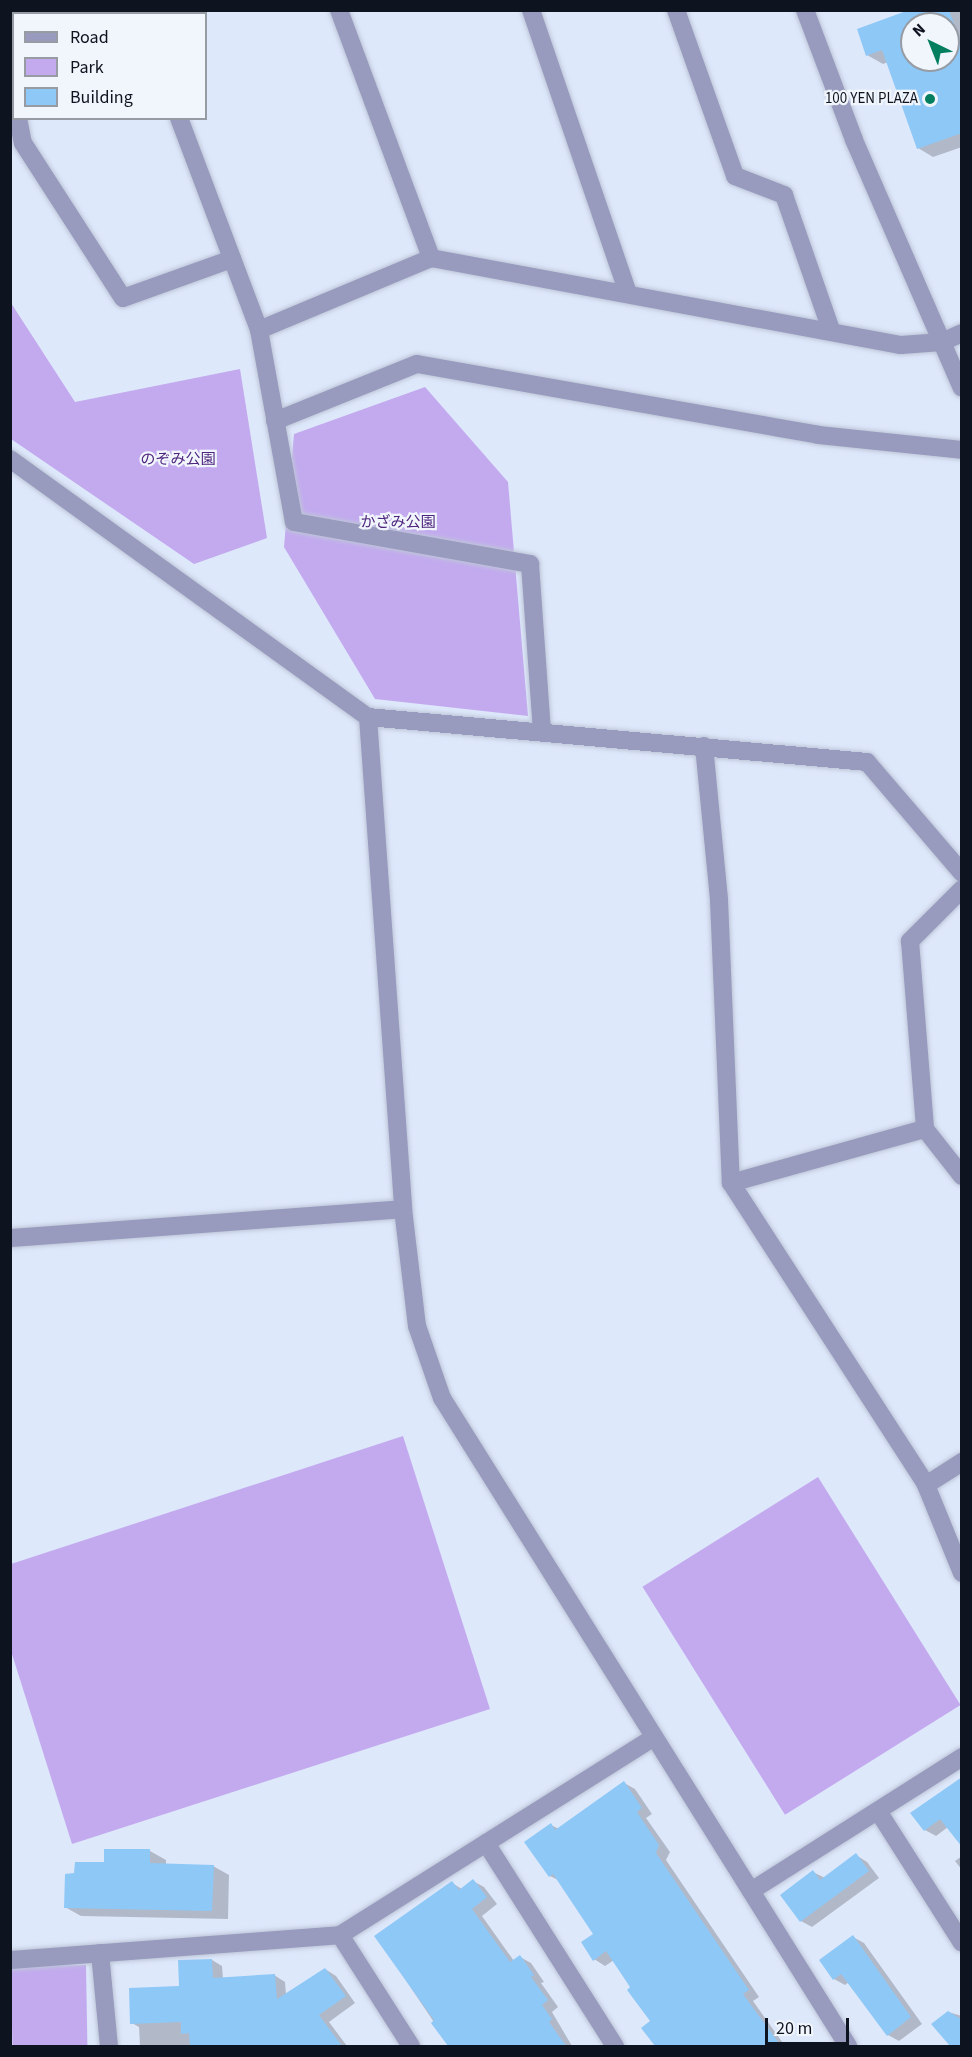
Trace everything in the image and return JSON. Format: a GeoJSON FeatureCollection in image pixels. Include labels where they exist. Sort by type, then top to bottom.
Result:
{"type":"FeatureCollection","features":[{"type":"Feature","properties":{"kind":"street"},"geometry":{"type":"LineString","coordinates":[[339,10],[431,258]]}},
{"type":"Feature","properties":{"kind":"street"},"geometry":{"type":"LineString","coordinates":[[531,10],[628,294]]}},
{"type":"Feature","properties":{"kind":"street"},"geometry":{"type":"LineString","coordinates":[[676,10],[735,176],[784,195],[831,330]]}},
{"type":"Feature","properties":{"kind":"street"},"geometry":{"type":"LineString","coordinates":[[805,10],[854,140],[962,388]]}},
{"type":"Feature","properties":{"kind":"street"},"geometry":{"type":"LineString","coordinates":[[18,120],[23,142],[123,298],[232,259]]}},
{"type":"Feature","properties":{"kind":"street"},"geometry":{"type":"LineString","coordinates":[[179,120],[259,330],[294,522],[530,564],[542,730]]}},
{"type":"Feature","properties":{"kind":"street"},"geometry":{"type":"LineString","coordinates":[[259,330],[431,258],[831,330],[901,345],[942,342],[962,333]]}},
{"type":"Feature","properties":{"kind":"street"},"geometry":{"type":"LineString","coordinates":[[275,421],[417,364],[818,435],[962,450]]}},
{"type":"Feature","properties":{"kind":"street"},"geometry":{"type":"LineString","coordinates":[[10,459],[368,717],[542,730],[867,762],[962,873]]}},
{"type":"Feature","properties":{"kind":"street"},"geometry":{"type":"LineString","coordinates":[[368,717],[403,1209],[417,1326],[442,1398],[848,2046]]}},
{"type":"Feature","properties":{"kind":"street"},"geometry":{"type":"LineString","coordinates":[[704,746],[720,900],[731,1184],[926,1485],[962,1573]]}},
{"type":"Feature","properties":{"kind":"street"},"geometry":{"type":"LineString","coordinates":[[962,889],[910,941],[925,1129],[962,1176]]}},
{"type":"Feature","properties":{"kind":"street"},"geometry":{"type":"LineString","coordinates":[[731,1184],[925,1129]]}},
{"type":"Feature","properties":{"kind":"street"},"geometry":{"type":"LineString","coordinates":[[10,1238],[403,1209]]}},
{"type":"Feature","properties":{"kind":"street"},"geometry":{"type":"LineString","coordinates":[[926,1485],[962,1462]]}},
{"type":"Feature","properties":{"kind":"street"},"geometry":{"type":"LineString","coordinates":[[10,1960],[340,1935],[654,1737]]}},
{"type":"Feature","properties":{"kind":"street"},"geometry":{"type":"LineString","coordinates":[[751,1891],[962,1757]]}},
{"type":"Feature","properties":{"kind":"street"},"geometry":{"type":"LineString","coordinates":[[878,1811],[962,1943]]}},
{"type":"Feature","properties":{"kind":"street"},"geometry":{"type":"LineString","coordinates":[[486,1843],[615,2046]]}},
{"type":"Feature","properties":{"kind":"street"},"geometry":{"type":"LineString","coordinates":[[340,1935],[411,2046]]}},
{"type":"Feature","properties":{"kind":"street"},"geometry":{"type":"LineString","coordinates":[[100,1953],[109,2046]]}},
{"type":"Feature","properties":{"kind":"green space","name":"のぞみ公園"},"geometry":{"type":"Polygon","coordinates":[[[11,303],[75,402],[240,369],[267,538],[194,564],[11,439],[11,303]]]}},
{"type":"Feature","properties":{"kind":"green space","name":"かざみ公園"},"geometry":{"type":"Polygon","coordinates":[[[425,387],[508,482],[528,716],[375,699],[284,547],[294,434],[425,387]]]}},
{"type":"Feature","properties":{"kind":"green space"},"geometry":{"type":"Polygon","coordinates":[[[403,1436],[490,1709],[72,1844],[11,1651],[11,1564],[403,1436]]]}},
{"type":"Feature","properties":{"kind":"green space"},"geometry":{"type":"Polygon","coordinates":[[[818,1477],[961,1705],[785,1815],[642,1587],[818,1477]]]}},
{"type":"Feature","properties":{"kind":"green space"},"geometry":{"type":"Polygon","coordinates":[[[86,1965],[87,2046],[12,2046],[11,1966],[86,1965]]]}},
{"type":"Feature","properties":{"kind":"building","name":"100 YEN PLAZA"},"geometry":{"type":"Polygon","coordinates":[[[909,10],[949,10],[950,12],[904,12],[909,10]]]}},
{"type":"Feature","properties":{"kind":"building","name":"100 YEN PLAZA"},"geometry":{"type":"Polygon","coordinates":[[[900,13],[900,72],[960,72],[960,40],[962,46],[962,133],[917,149],[882,50],[866,56],[857,29],[900,13]]]}},
{"type":"Feature","properties":{"kind":"building"},"geometry":{"type":"Polygon","coordinates":[[[962,1777],[962,1847],[940,1819],[924,1831],[910,1813],[962,1777]]]}},
{"type":"Feature","properties":{"kind":"building"},"geometry":{"type":"Polygon","coordinates":[[[624,1781],[642,1808],[637,1812],[659,1845],[656,1853],[749,1990],[743,1994],[781,2046],[655,2046],[641,2028],[650,2021],[627,1990],[630,1987],[606,1951],[593,1961],[581,1942],[593,1934],[553,1874],[549,1877],[524,1842],[551,1823],[555,1830],[624,1781]]]}},
{"type":"Feature","properties":{"kind":"building"},"geometry":{"type":"Polygon","coordinates":[[[104,1849],[150,1849],[150,1863],[214,1865],[212,1911],[64,1908],[65,1874],[74,1873],[75,1862],[104,1862],[104,1849]]]}},
{"type":"Feature","properties":{"kind":"building"},"geometry":{"type":"Polygon","coordinates":[[[856,1853],[869,1871],[800,1922],[780,1895],[813,1870],[820,1880],[856,1853]]]}},
{"type":"Feature","properties":{"kind":"building"},"geometry":{"type":"Polygon","coordinates":[[[473,1879],[487,1897],[472,1909],[510,1962],[520,1955],[534,1975],[531,1977],[548,2000],[542,2005],[552,2019],[549,2022],[566,2046],[448,2046],[431,2023],[434,2020],[374,1936],[452,1881],[459,1890],[473,1879]]]}},
{"type":"Feature","properties":{"kind":"building"},"geometry":{"type":"Polygon","coordinates":[[[853,1935],[911,2017],[887,2036],[841,1974],[833,1980],[819,1960],[853,1935]]]}},
{"type":"Feature","properties":{"kind":"building"},"geometry":{"type":"Polygon","coordinates":[[[212,1959],[213,1978],[275,1974],[277,1999],[325,1968],[346,1996],[319,2015],[342,2046],[190,2046],[189,2033],[181,2034],[181,2022],[130,2024],[129,1988],[179,1986],[178,1960],[212,1959]]]}},
{"type":"Feature","properties":{"kind":"building"},"geometry":{"type":"Polygon","coordinates":[[[948,2011],[962,2020],[962,2046],[950,2046],[931,2024],[948,2011]]]}},
{"type":"Feature","properties":{"kind":"place","name":"100 YEN PLAZA"},"geometry":{"type":"Point","coordinates":[930,99]}}]}
